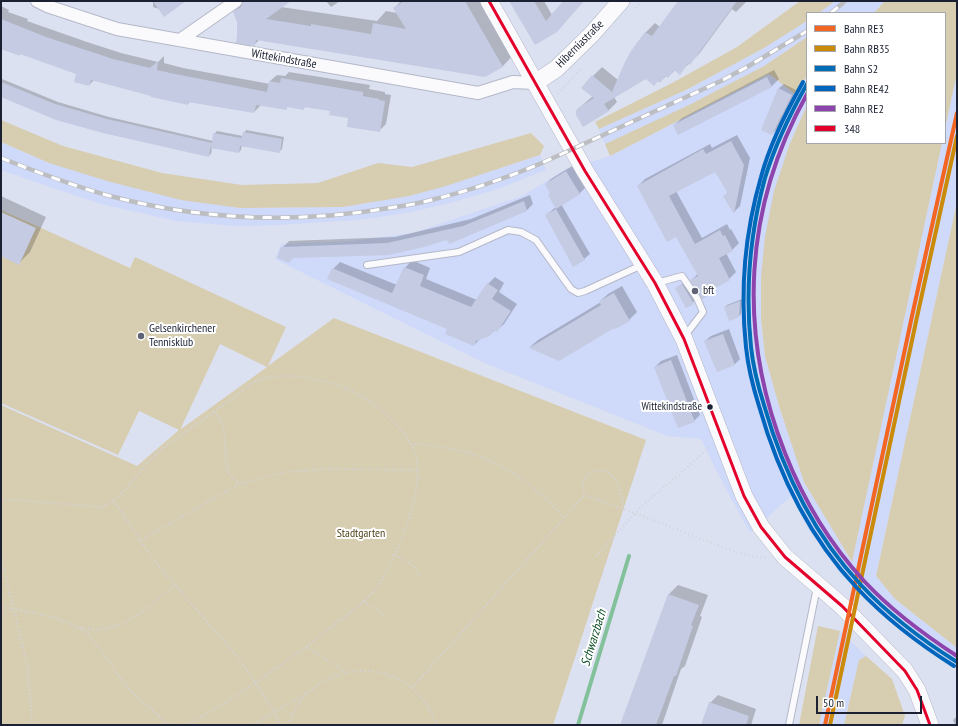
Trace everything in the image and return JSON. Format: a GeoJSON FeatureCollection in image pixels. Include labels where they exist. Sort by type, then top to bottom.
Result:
{"type":"FeatureCollection","features":[{"type":"Feature","properties":{"kind":"main road"},"geometry":{"type":"LineString","coordinates":[[488,1],[585,171],[655,283],[684,339],[744,496],[761,527],[785,558],[842,606],[905,671],[917,690],[930,725]]}},
{"type":"Feature","properties":{"kind":"main road","name":"Hiberniastraße"},"geometry":{"type":"LineString","coordinates":[[535,83],[556,69],[591,35],[621,1]]}},
{"type":"Feature","properties":{"kind":"street","name":"Wittekindstraße"},"geometry":{"type":"LineString","coordinates":[[36,1],[117,29],[478,93],[513,82],[535,83]]}},
{"type":"Feature","properties":{"kind":"street"},"geometry":{"type":"LineString","coordinates":[[180,40],[236,1]]}},
{"type":"Feature","properties":{"kind":"lane"},"geometry":{"type":"LineString","coordinates":[[367,265],[459,252],[508,230],[521,232],[536,240],[571,289],[578,293],[643,264]]}},
{"type":"Feature","properties":{"kind":"lane"},"geometry":{"type":"LineString","coordinates":[[655,283],[682,276],[697,298],[703,312],[684,339]]}},
{"type":"Feature","properties":{"kind":"lane"},"geometry":{"type":"LineString","coordinates":[[789,725],[818,585]]}},
{"type":"Feature","properties":{"kind":"path"},"geometry":{"type":"LineString","coordinates":[[1,498],[100,507],[114,501],[156,454],[258,380],[281,376],[310,378],[340,385],[363,396],[383,410],[399,428],[416,456],[418,470],[416,494],[394,555],[375,590],[306,647],[256,684],[188,725]]}},
{"type":"Feature","properties":{"kind":"path"},"geometry":{"type":"LineString","coordinates":[[214,412],[224,427],[228,472],[239,484]]}},
{"type":"Feature","properties":{"kind":"path"},"geometry":{"type":"LineString","coordinates":[[596,556],[626,524],[634,513],[687,468],[705,450],[722,437]]}},
{"type":"Feature","properties":{"kind":"path"},"geometry":{"type":"LineString","coordinates":[[410,444],[430,444],[458,450],[490,460],[509,470],[565,517]]}},
{"type":"Feature","properties":{"kind":"path"},"geometry":{"type":"LineString","coordinates":[[141,540],[239,484],[285,472],[325,469],[418,470]]}},
{"type":"Feature","properties":{"kind":"path"},"geometry":{"type":"LineString","coordinates":[[624,510],[618,484],[612,475],[605,471],[596,470],[584,478],[582,489],[585,495],[624,510],[634,513],[734,552],[752,557],[785,558]]}},
{"type":"Feature","properties":{"kind":"path"},"geometry":{"type":"LineString","coordinates":[[412,688],[585,495]]}},
{"type":"Feature","properties":{"kind":"path"},"geometry":{"type":"LineString","coordinates":[[114,501],[152,558],[230,648],[256,684],[281,725]]}},
{"type":"Feature","properties":{"kind":"path"},"geometry":{"type":"LineString","coordinates":[[394,555],[411,563],[419,575]]}},
{"type":"Feature","properties":{"kind":"path"},"geometry":{"type":"LineString","coordinates":[[1,557],[28,668],[32,725]]}},
{"type":"Feature","properties":{"kind":"path"},"geometry":{"type":"LineString","coordinates":[[77,628],[97,630],[123,624],[142,612],[174,585]]}},
{"type":"Feature","properties":{"kind":"path"},"geometry":{"type":"LineString","coordinates":[[363,601],[387,616]]}},
{"type":"Feature","properties":{"kind":"path"},"geometry":{"type":"LineString","coordinates":[[1,607],[29,611],[69,624],[86,632],[134,693],[168,725]]}},
{"type":"Feature","properties":{"kind":"path"},"geometry":{"type":"LineString","coordinates":[[306,647],[346,672]]}},
{"type":"Feature","properties":{"kind":"path"},"geometry":{"type":"LineString","coordinates":[[253,725],[309,692],[326,679],[346,672],[369,670],[392,676],[412,688],[428,705],[437,725]]}},
{"type":"Feature","properties":{"kind":"path"},"geometry":{"type":"LineString","coordinates":[[288,725],[298,704],[309,692]]}},
{"type":"Feature","properties":{"kind":"shaded area"},"geometry":{"type":"Polygon","coordinates":[[[835,1],[885,1],[875,12],[820,12],[835,1]]]}},
{"type":"Feature","properties":{"kind":"shaded area"},"geometry":{"type":"Polygon","coordinates":[[[806,22],[806,38],[764,66],[689,105],[605,144],[599,129],[688,89],[764,48],[806,22]]]}},
{"type":"Feature","properties":{"kind":"shaded area"},"geometry":{"type":"Polygon","coordinates":[[[957,73],[957,202],[876,576],[895,599],[957,648],[957,667],[899,629],[841,575],[807,527],[791,496],[750,533],[701,439],[667,436],[484,363],[275,259],[281,244],[351,241],[413,233],[522,196],[566,169],[610,156],[769,74],[795,94],[806,78],[806,107],[789,146],[761,319],[765,356],[779,406],[804,482],[852,561],[942,144],[946,144],[946,124],[957,73]]]}},
{"type":"Feature","properties":{"kind":"shaded area"},"geometry":{"type":"Polygon","coordinates":[[[1,142],[49,163],[240,208],[343,207],[373,202],[492,171],[540,155],[546,170],[498,189],[450,203],[411,212],[343,221],[235,226],[176,221],[101,204],[1,170],[1,142]]]}},
{"type":"Feature","properties":{"kind":"shaded area"},"geometry":{"type":"Polygon","coordinates":[[[840,631],[866,656],[859,660],[844,725],[819,725],[840,631]]]}},
{"type":"Feature","properties":{"kind":"green space"},"geometry":{"type":"Polygon","coordinates":[[[800,1],[835,1],[820,12],[806,12],[806,22],[764,48],[688,89],[599,129],[595,122],[674,82],[737,47],[800,1]]]}},
{"type":"Feature","properties":{"kind":"green space"},"geometry":{"type":"Polygon","coordinates":[[[885,1],[957,1],[957,73],[946,124],[946,12],[875,12],[885,1]]]}},
{"type":"Feature","properties":{"kind":"green space"},"geometry":{"type":"Polygon","coordinates":[[[806,38],[806,78],[795,94],[769,74],[610,156],[605,144],[689,105],[764,66],[806,38]]]}},
{"type":"Feature","properties":{"kind":"green space"},"geometry":{"type":"Polygon","coordinates":[[[806,107],[806,144],[942,144],[852,562],[804,482],[779,406],[765,356],[761,319],[761,277],[765,237],[774,191],[789,146],[806,107]]]}},
{"type":"Feature","properties":{"kind":"green space"},"geometry":{"type":"Polygon","coordinates":[[[1,120],[63,146],[162,173],[242,185],[318,183],[378,163],[412,167],[531,133],[544,146],[540,155],[446,186],[409,196],[343,207],[240,208],[181,200],[107,181],[49,163],[1,142],[1,120]]]}},
{"type":"Feature","properties":{"kind":"green space"},"geometry":{"type":"Polygon","coordinates":[[[957,202],[957,648],[895,599],[876,576],[957,202]]]}},
{"type":"Feature","properties":{"kind":"green space","name":"Stadtgarten"},"geometry":{"type":"Polygon","coordinates":[[[1,210],[130,268],[135,257],[286,327],[268,366],[334,318],[646,440],[553,725],[1,725],[1,405],[137,466],[179,430],[139,411],[118,455],[1,403],[1,210]],[[220,344],[181,429],[267,367],[220,344]]]}},
{"type":"Feature","properties":{"kind":"green space"},"geometry":{"type":"Polygon","coordinates":[[[818,626],[840,631],[819,725],[799,725],[818,626]]]}},
{"type":"Feature","properties":{"kind":"green space"},"geometry":{"type":"Polygon","coordinates":[[[866,656],[892,679],[905,716],[902,725],[844,725],[859,660],[866,656]]]}},
{"type":"Feature","properties":{"kind":"building"},"geometry":{"type":"Polygon","coordinates":[[[153,1],[186,1],[164,17],[153,1]]]}},
{"type":"Feature","properties":{"kind":"building"},"geometry":{"type":"Polygon","coordinates":[[[243,1],[291,1],[266,19],[311,26],[311,24],[371,34],[373,23],[406,29],[393,8],[404,1],[465,1],[503,67],[485,77],[256,40],[255,46],[236,43],[237,22],[233,12],[241,7],[243,1]]]}},
{"type":"Feature","properties":{"kind":"building"},"geometry":{"type":"Polygon","coordinates":[[[509,1],[534,1],[546,21],[563,1],[584,1],[557,32],[535,45],[509,1]]]}},
{"type":"Feature","properties":{"kind":"building"},"geometry":{"type":"Polygon","coordinates":[[[678,1],[737,1],[690,65],[688,63],[680,75],[674,70],[668,78],[665,76],[660,83],[658,81],[654,86],[646,79],[604,104],[609,111],[583,127],[576,115],[576,111],[578,108],[594,98],[581,88],[592,75],[612,92],[631,51],[645,32],[652,36],[678,1]]]}},
{"type":"Feature","properties":{"kind":"building"},"geometry":{"type":"Polygon","coordinates":[[[1,19],[46,37],[113,59],[150,68],[158,61],[157,70],[175,74],[267,92],[269,81],[280,83],[281,78],[363,92],[363,96],[385,101],[380,132],[347,127],[348,118],[329,115],[330,111],[304,107],[304,110],[287,107],[287,110],[256,105],[254,113],[188,102],[188,105],[151,97],[91,80],[89,86],[74,82],[76,74],[20,54],[20,56],[1,49],[1,19]]]}},
{"type":"Feature","properties":{"kind":"building"},"geometry":{"type":"Polygon","coordinates":[[[767,77],[772,87],[678,135],[673,125],[767,77]]]}},
{"type":"Feature","properties":{"kind":"building"},"geometry":{"type":"Polygon","coordinates":[[[1,82],[55,104],[107,119],[212,143],[213,133],[241,138],[241,140],[243,132],[282,139],[280,153],[240,146],[239,153],[211,148],[211,145],[209,157],[103,133],[56,120],[1,97],[1,82]]]}},
{"type":"Feature","properties":{"kind":"building"},"geometry":{"type":"Polygon","coordinates":[[[778,88],[792,95],[772,135],[761,130],[778,88]]]}},
{"type":"Feature","properties":{"kind":"building"},"geometry":{"type":"Polygon","coordinates":[[[731,141],[744,165],[734,214],[723,196],[728,193],[715,172],[669,196],[695,244],[720,230],[723,236],[725,235],[733,251],[719,258],[730,280],[708,292],[710,295],[702,299],[690,280],[698,276],[676,237],[667,242],[637,186],[703,149],[706,154],[731,141]]]}},
{"type":"Feature","properties":{"kind":"building"},"geometry":{"type":"Polygon","coordinates":[[[566,171],[580,194],[556,209],[548,195],[550,194],[545,184],[566,171]]]}},
{"type":"Feature","properties":{"kind":"building"},"geometry":{"type":"Polygon","coordinates":[[[524,201],[527,211],[449,244],[447,240],[389,255],[293,258],[289,263],[277,258],[281,247],[387,243],[463,226],[524,201]]]}},
{"type":"Feature","properties":{"kind":"building"},"geometry":{"type":"Polygon","coordinates":[[[556,209],[585,260],[573,267],[545,215],[556,209]]]}},
{"type":"Feature","properties":{"kind":"building"},"geometry":{"type":"Polygon","coordinates":[[[1,212],[36,228],[19,265],[1,256],[1,212]]]}},
{"type":"Feature","properties":{"kind":"building"},"geometry":{"type":"Polygon","coordinates":[[[404,267],[424,275],[420,286],[471,307],[487,283],[498,290],[492,299],[511,311],[497,332],[493,330],[490,336],[476,341],[474,346],[445,334],[447,329],[327,279],[332,268],[392,293],[404,267]]]}},
{"type":"Feature","properties":{"kind":"building"},"geometry":{"type":"Polygon","coordinates":[[[682,284],[694,304],[686,308],[675,288],[682,284]]]}},
{"type":"Feature","properties":{"kind":"building"},"geometry":{"type":"Polygon","coordinates":[[[614,293],[630,321],[615,329],[614,328],[559,361],[529,348],[601,305],[599,301],[614,293]]]}},
{"type":"Feature","properties":{"kind":"building"},"geometry":{"type":"Polygon","coordinates":[[[740,301],[739,317],[729,321],[724,307],[740,301]]]}},
{"type":"Feature","properties":{"kind":"building"},"geometry":{"type":"Polygon","coordinates":[[[723,334],[735,365],[717,372],[704,341],[723,334]]]}},
{"type":"Feature","properties":{"kind":"building"},"geometry":{"type":"Polygon","coordinates":[[[671,360],[695,422],[678,428],[654,367],[671,360]]]}},
{"type":"Feature","properties":{"kind":"building"},"geometry":{"type":"Polygon","coordinates":[[[668,594],[699,605],[691,625],[693,626],[676,676],[674,676],[656,725],[620,725],[668,594]]]}},
{"type":"Feature","properties":{"kind":"building"},"geometry":{"type":"Polygon","coordinates":[[[709,702],[749,716],[746,725],[701,725],[709,702]]]}},
{"type":"Feature","properties":{"kind":"waterway","name":"Schwarzbach"},"geometry":{"type":"LineString","coordinates":[[578,725],[629,556]]}},
{"type":"Feature","properties":{"kind":"railway"},"geometry":{"type":"LineString","coordinates":[[832,12],[845,1]]}},
{"type":"Feature","properties":{"kind":"railway"},"geometry":{"type":"LineString","coordinates":[[1,158],[42,174],[110,196],[144,204],[213,215],[283,218],[354,213],[405,206],[473,188],[542,163],[721,81],[806,32]]}},
{"type":"Feature","properties":{"kind":"rail line","name":"RE42"},"geometry":{"type":"LineString","coordinates":[[803,82],[785,116],[769,152],[761,177],[751,219],[745,261],[744,326],[748,362],[753,384],[767,431],[786,480],[810,526],[824,547],[857,588],[891,621],[928,649],[954,666]]}},
{"type":"Feature","properties":{"kind":"rail line","name":"S2"},"geometry":{"type":"LineString","coordinates":[[806,86],[789,118],[773,154],[765,178],[752,241],[749,283],[749,326],[753,361],[758,383],[772,430],[791,478],[802,501],[829,545],[844,566],[883,607],[931,645],[957,662]]}},
{"type":"Feature","properties":{"kind":"rail line","name":"RE2"},"geometry":{"type":"LineString","coordinates":[[806,96],[786,137],[770,181],[760,225],[754,270],[754,316],[759,362],[770,407],[785,453],[800,487],[818,520],[840,552],[874,592],[896,612],[957,656]]}},
{"type":"Feature","properties":{"kind":"rail line","name":"RE3"},"geometry":{"type":"LineString","coordinates":[[825,725],[957,113]]}},
{"type":"Feature","properties":{"kind":"rail line","name":"RB35"},"geometry":{"type":"LineString","coordinates":[[830,725],[957,136]]}},
{"type":"Feature","properties":{"kind":"transit line","name":"348"},"geometry":{"type":"LineString","coordinates":[[489,1],[585,171],[655,283],[684,339],[744,496],[761,527],[785,557],[842,606],[905,671],[917,690],[930,725]]}},
{"type":"Feature","properties":{"kind":"place","name":"bft"},"geometry":{"type":"Point","coordinates":[695,291]}},
{"type":"Feature","properties":{"kind":"place","name":"Gelsenkirchener Tennisklub"},"geometry":{"type":"Point","coordinates":[141,336]}},
{"type":"Feature","properties":{"kind":"place","name":"Wittekindstraße"},"geometry":{"type":"Point","coordinates":[710,407]}}]}
